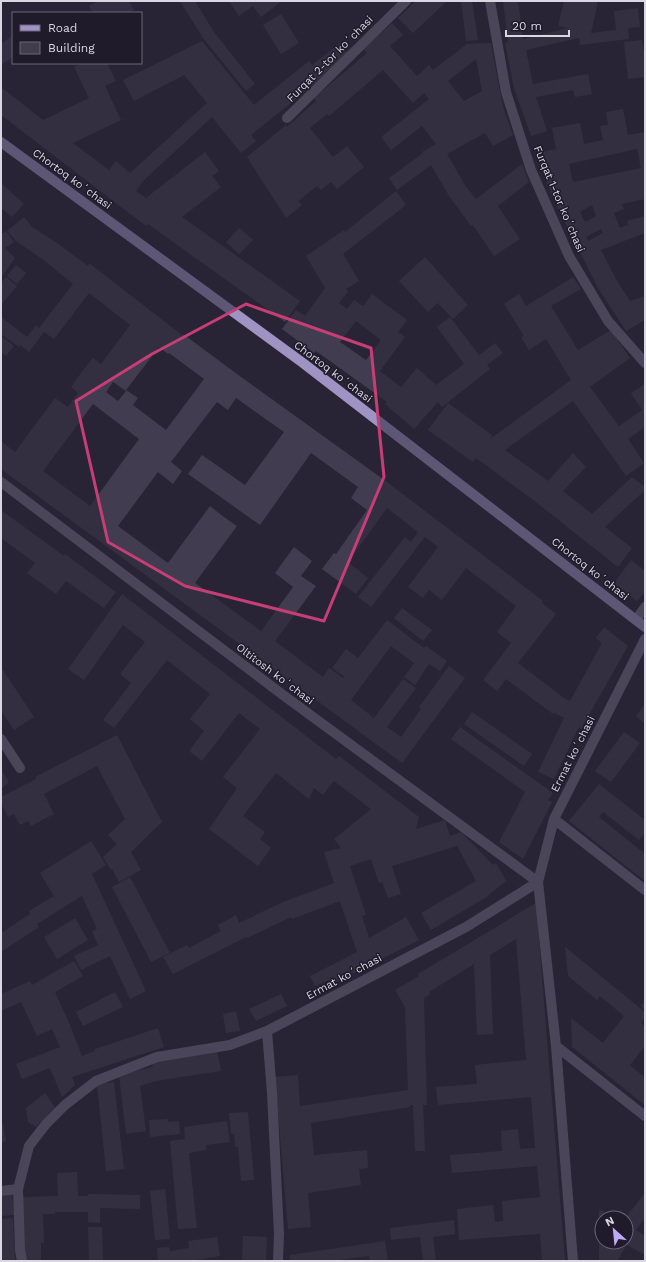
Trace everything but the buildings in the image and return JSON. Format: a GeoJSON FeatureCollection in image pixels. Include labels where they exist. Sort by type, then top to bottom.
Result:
{"type":"FeatureCollection","features":[{"type":"Feature","properties":{"kind":"main road","name":"Chortoq koʻchasi"},"geometry":{"type":"LineString","coordinates":[[1,142],[303,363],[645,627]]}},
{"type":"Feature","properties":{"kind":"street","name":"Furqat 2-tor koʻchasi"},"geometry":{"type":"LineString","coordinates":[[287,118],[406,1]]}},
{"type":"Feature","properties":{"kind":"street","name":"Furqat 1-tor koʻchasi"},"geometry":{"type":"LineString","coordinates":[[490,1],[506,92],[531,170],[569,256],[608,321],[645,363]]}},
{"type":"Feature","properties":{"kind":"street","name":"Oltitosh koʻchasi"},"geometry":{"type":"LineString","coordinates":[[1,482],[283,695],[538,882]]}},
{"type":"Feature","properties":{"kind":"street"},"geometry":{"type":"LineString","coordinates":[[636,620],[645,607]]}},
{"type":"Feature","properties":{"kind":"street","name":"Ermat koʻchasi"},"geometry":{"type":"LineString","coordinates":[[22,1261],[20,1250],[18,1189],[29,1146],[46,1124],[65,1105],[96,1082],[157,1057],[230,1045],[267,1031],[466,927],[538,882],[554,819],[645,639]]}},
{"type":"Feature","properties":{"kind":"street"},"geometry":{"type":"LineString","coordinates":[[1,739],[20,768]]}},
{"type":"Feature","properties":{"kind":"street"},"geometry":{"type":"LineString","coordinates":[[554,819],[645,890]]}},
{"type":"Feature","properties":{"kind":"street"},"geometry":{"type":"LineString","coordinates":[[538,882],[556,1046],[573,1261]]}},
{"type":"Feature","properties":{"kind":"street"},"geometry":{"type":"LineString","coordinates":[[267,1031],[273,1109],[279,1234],[278,1261]]}},
{"type":"Feature","properties":{"kind":"street"},"geometry":{"type":"LineString","coordinates":[[556,1046],[645,1116]]}},
{"type":"Feature","properties":{"kind":"street"},"geometry":{"type":"LineString","coordinates":[[1,1191],[18,1189]]}},
{"type":"Feature","properties":{"kind":"highlighted area"},"geometry":{"type":"Polygon","coordinates":[[[246,304],[371,348],[384,477],[324,621],[185,586],[108,542],[76,401],[152,354],[246,304]]]}}]}
